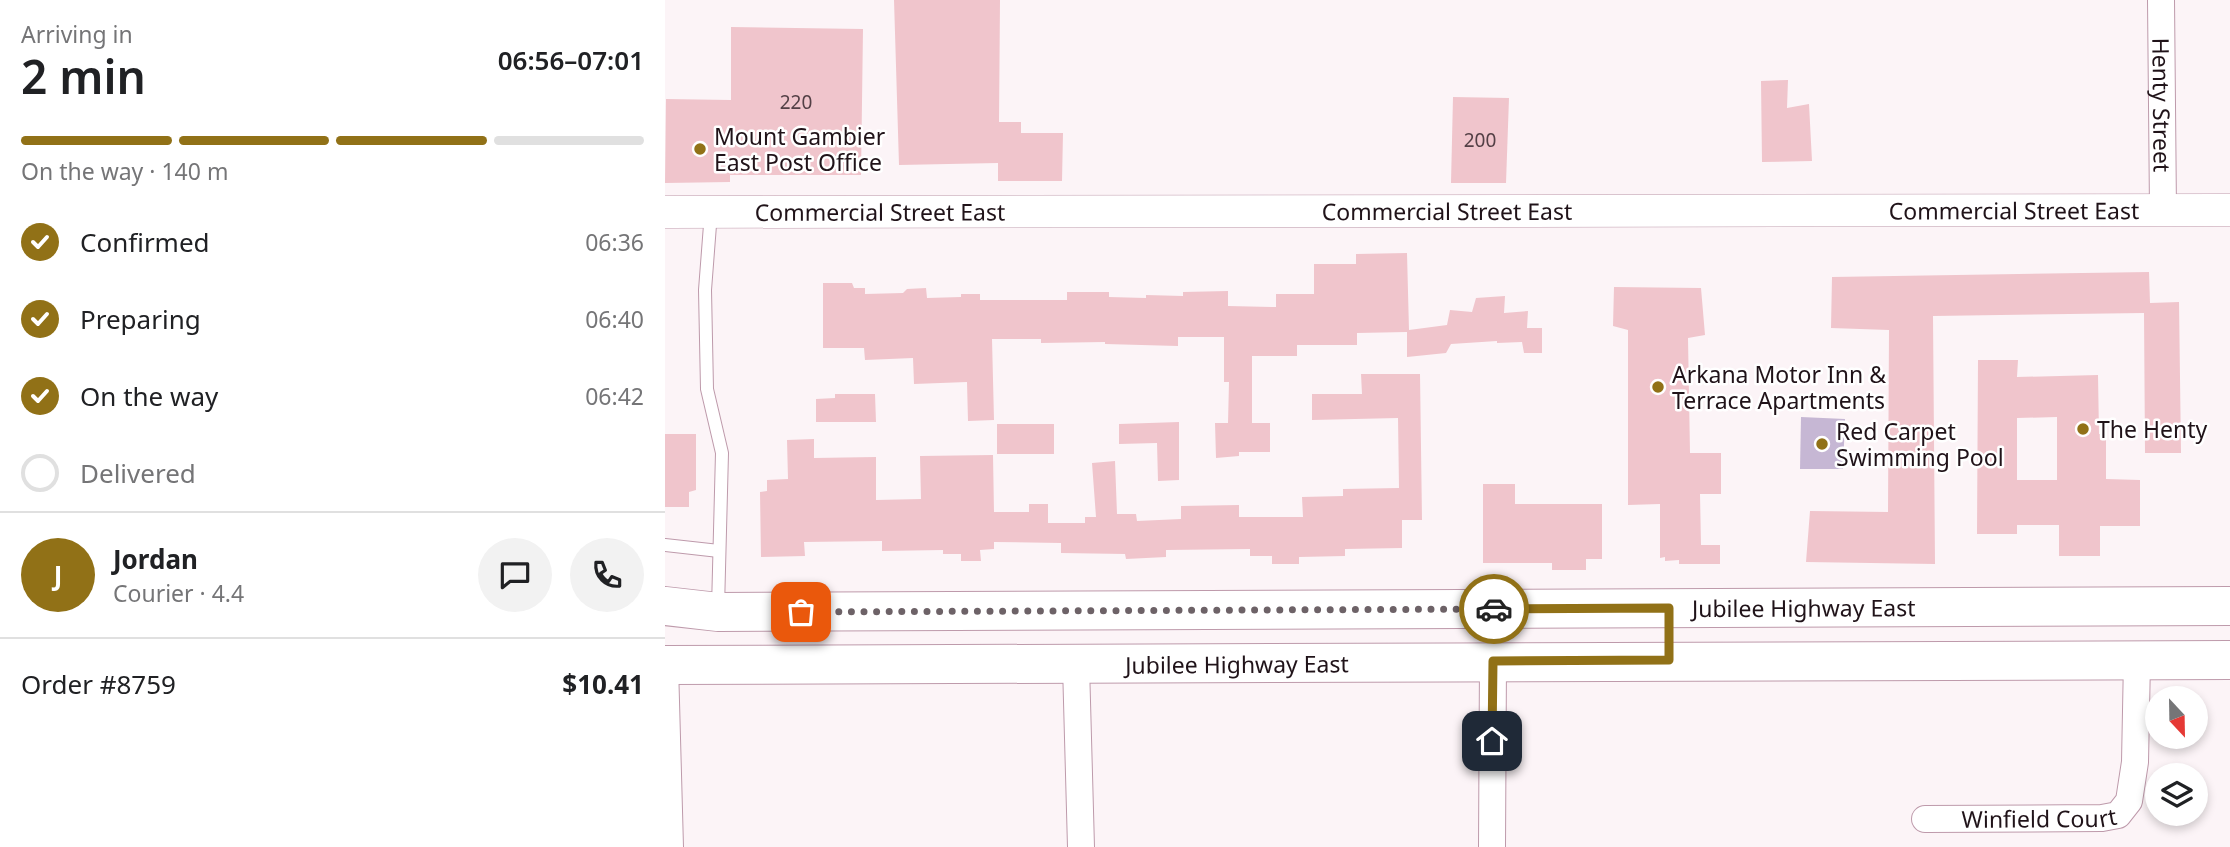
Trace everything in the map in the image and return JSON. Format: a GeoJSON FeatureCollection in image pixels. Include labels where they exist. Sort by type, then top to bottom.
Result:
{"type":"FeatureCollection","features":[{"type":"Feature","properties":{"kind":"highway","name":"Jubilee Highway East"},"geometry":{"type":"LineString","coordinates":[[665,606],[718,612],[2230,606]]}},
{"type":"Feature","properties":{"kind":"highway"},"geometry":{"type":"LineString","coordinates":[[2074,607],[2074,660]]}},
{"type":"Feature","properties":{"kind":"highway"},"geometry":{"type":"LineString","coordinates":[[1669,608],[1669,660]]}},
{"type":"Feature","properties":{"kind":"highway"},"geometry":{"type":"LineString","coordinates":[[1272,610],[1272,663]]}},
{"type":"Feature","properties":{"kind":"highway","name":"Jubilee Highway East"},"geometry":{"type":"LineString","coordinates":[[665,665],[2230,660]]}},
{"type":"Feature","properties":{"kind":"street","name":"Henty Street"},"geometry":{"type":"LineString","coordinates":[[2161,0],[2163,211]]}},
{"type":"Feature","properties":{"kind":"street","name":"Commercial Street East"},"geometry":{"type":"LineString","coordinates":[[665,212],[2230,210]]}},
{"type":"Feature","properties":{"kind":"street","name":"Winfield Court"},"geometry":{"type":"LineString","coordinates":[[1925,819],[2102,818],[2118,814],[2129,801],[2135,762],[2137,660]]}},
{"type":"Feature","properties":{"kind":"street"},"geometry":{"type":"LineString","coordinates":[[1492,847],[1493,661]]}},
{"type":"Feature","properties":{"kind":"street"},"geometry":{"type":"LineString","coordinates":[[1076,664],[1081,847]]}},
{"type":"Feature","properties":{"kind":"street"},"geometry":{"type":"LineString","coordinates":[[665,665],[670,847]]}},
{"type":"Feature","properties":{"kind":"lane"},"geometry":{"type":"LineString","coordinates":[[711,212],[705,290],[706,376],[722,453],[718,612]]}},
{"type":"Feature","properties":{"kind":"lane"},"geometry":{"type":"LineString","coordinates":[[665,545],[719,551]]}},
{"type":"Feature","properties":{"kind":"shaded area","name":"Red Carpet Swimming Pool"},"geometry":{"type":"Polygon","coordinates":[[[1801,417],[1845,419],[1843,469],[1800,469],[1801,417]]]}},
{"type":"Feature","properties":{"kind":"building"},"geometry":{"type":"Polygon","coordinates":[[[894,0],[1000,0],[999,122],[1021,122],[1021,133],[1063,133],[1062,181],[998,181],[998,163],[899,165],[894,0]]]}},
{"type":"Feature","properties":{"kind":"building"},"geometry":{"type":"Polygon","coordinates":[[[731,27],[863,29],[861,175],[730,175],[730,182],[665,183],[666,99],[731,100],[731,27]]]}},
{"type":"Feature","properties":{"kind":"building"},"geometry":{"type":"Polygon","coordinates":[[[1788,80],[1787,108],[1809,104],[1812,161],[1762,162],[1761,81],[1788,80]]]}},
{"type":"Feature","properties":{"kind":"building"},"geometry":{"type":"Polygon","coordinates":[[[1453,97],[1509,98],[1506,183],[1451,183],[1453,97]]]}},
{"type":"Feature","properties":{"kind":"building"},"geometry":{"type":"Polygon","coordinates":[[[1407,253],[1409,330],[1447,325],[1450,310],[1472,312],[1476,298],[1505,296],[1504,313],[1528,311],[1527,328],[1542,328],[1542,353],[1524,353],[1522,342],[1497,341],[1451,344],[1446,353],[1407,357],[1407,332],[1357,333],[1357,345],[1297,345],[1297,356],[1252,356],[1252,423],[1270,423],[1270,452],[1239,452],[1239,456],[1216,458],[1215,423],[1228,423],[1229,382],[1224,382],[1224,337],[1178,337],[1178,346],[1105,342],[1041,343],[1041,339],[992,339],[994,420],[968,421],[967,382],[914,384],[913,358],[865,360],[864,348],[823,348],[823,283],[852,283],[854,288],[865,288],[865,294],[903,293],[907,289],[926,288],[927,298],[980,294],[980,300],[1067,300],[1067,292],[1109,292],[1109,297],[1146,298],[1146,295],[1183,296],[1183,292],[1228,291],[1228,306],[1276,307],[1276,294],[1314,294],[1314,264],[1356,264],[1356,254],[1407,253]]]}},
{"type":"Feature","properties":{"kind":"building"},"geometry":{"type":"Polygon","coordinates":[[[2149,272],[2150,303],[2179,302],[2181,453],[2145,453],[2144,313],[1933,316],[1935,564],[1806,562],[1810,511],[1888,512],[1889,330],[1831,328],[1832,277],[2149,272]]]}},
{"type":"Feature","properties":{"kind":"building","name":"Arkana Motor Inn & Terrace Apartments"},"geometry":{"type":"Polygon","coordinates":[[[1614,287],[1701,288],[1705,335],[1688,338],[1690,453],[1721,453],[1721,494],[1700,494],[1701,545],[1720,545],[1720,564],[1679,564],[1679,560],[1665,561],[1665,557],[1660,558],[1660,504],[1628,505],[1628,330],[1613,326],[1614,287]]]}},
{"type":"Feature","properties":{"kind":"building"},"geometry":{"type":"Polygon","coordinates":[[[1978,360],[2018,360],[2017,377],[2098,375],[2099,434],[2106,434],[2106,479],[2140,480],[2140,526],[2100,526],[2100,556],[2059,556],[2059,525],[2017,525],[2017,534],[1977,534],[1978,360]],[[2057,417],[2017,418],[2017,480],[2057,480],[2057,417]]]}},
{"type":"Feature","properties":{"kind":"building"},"geometry":{"type":"Polygon","coordinates":[[[1361,374],[1420,374],[1422,520],[1402,520],[1402,548],[1345,549],[1345,556],[1299,557],[1299,564],[1272,564],[1272,556],[1250,556],[1250,549],[1166,550],[1166,557],[1126,559],[1125,554],[1061,553],[1061,543],[994,542],[994,549],[980,550],[981,561],[961,561],[961,554],[943,554],[943,550],[882,551],[882,541],[804,542],[805,556],[761,557],[760,492],[767,491],[767,480],[788,479],[787,440],[814,439],[814,458],[876,457],[876,500],[921,499],[920,456],[993,455],[994,512],[1029,512],[1029,504],[1048,504],[1048,523],[1085,523],[1085,517],[1096,517],[1092,463],[1115,461],[1117,514],[1136,514],[1137,521],[1181,519],[1181,506],[1239,505],[1239,517],[1303,517],[1302,497],[1343,496],[1343,489],[1399,488],[1398,418],[1312,420],[1312,394],[1362,394],[1361,374]]]}},
{"type":"Feature","properties":{"kind":"building"},"geometry":{"type":"Polygon","coordinates":[[[835,394],[875,394],[876,422],[816,422],[816,399],[835,398],[835,394]]]}},
{"type":"Feature","properties":{"kind":"building"},"geometry":{"type":"Polygon","coordinates":[[[1179,422],[1179,480],[1158,481],[1157,443],[1119,444],[1119,424],[1179,422]]]}},
{"type":"Feature","properties":{"kind":"building"},"geometry":{"type":"Polygon","coordinates":[[[997,424],[1054,424],[1054,454],[997,454],[997,424]]]}},
{"type":"Feature","properties":{"kind":"building"},"geometry":{"type":"Polygon","coordinates":[[[665,434],[696,434],[696,490],[689,492],[689,507],[665,507],[665,434]]]}},
{"type":"Feature","properties":{"kind":"building"},"geometry":{"type":"Polygon","coordinates":[[[1483,484],[1515,484],[1515,504],[1602,504],[1602,559],[1586,559],[1586,570],[1552,570],[1552,563],[1483,563],[1483,484]]]}},
{"type":"Feature","properties":{"kind":"way so far"},"geometry":{"type":"LineString","coordinates":[[801,612],[1494,609]]}},
{"type":"Feature","properties":{"kind":"place","name":"Mount Gambier East Post Office"},"geometry":{"type":"Point","coordinates":[700,149]}},
{"type":"Feature","properties":{"kind":"place","name":"Arkana Motor Inn & Terrace Apartments"},"geometry":{"type":"Point","coordinates":[1658,387]}},
{"type":"Feature","properties":{"kind":"place","name":"The Henty"},"geometry":{"type":"Point","coordinates":[2083,429]}},
{"type":"Feature","properties":{"kind":"place","name":"Red Carpet Swimming Pool"},"geometry":{"type":"Point","coordinates":[1822,444]}},
{"type":"Feature","properties":{"kind":"route"},"geometry":{"type":"LineString","coordinates":[[1492,741],[1493,661],[1669,660],[1669,608],[1494,609]]}}]}
